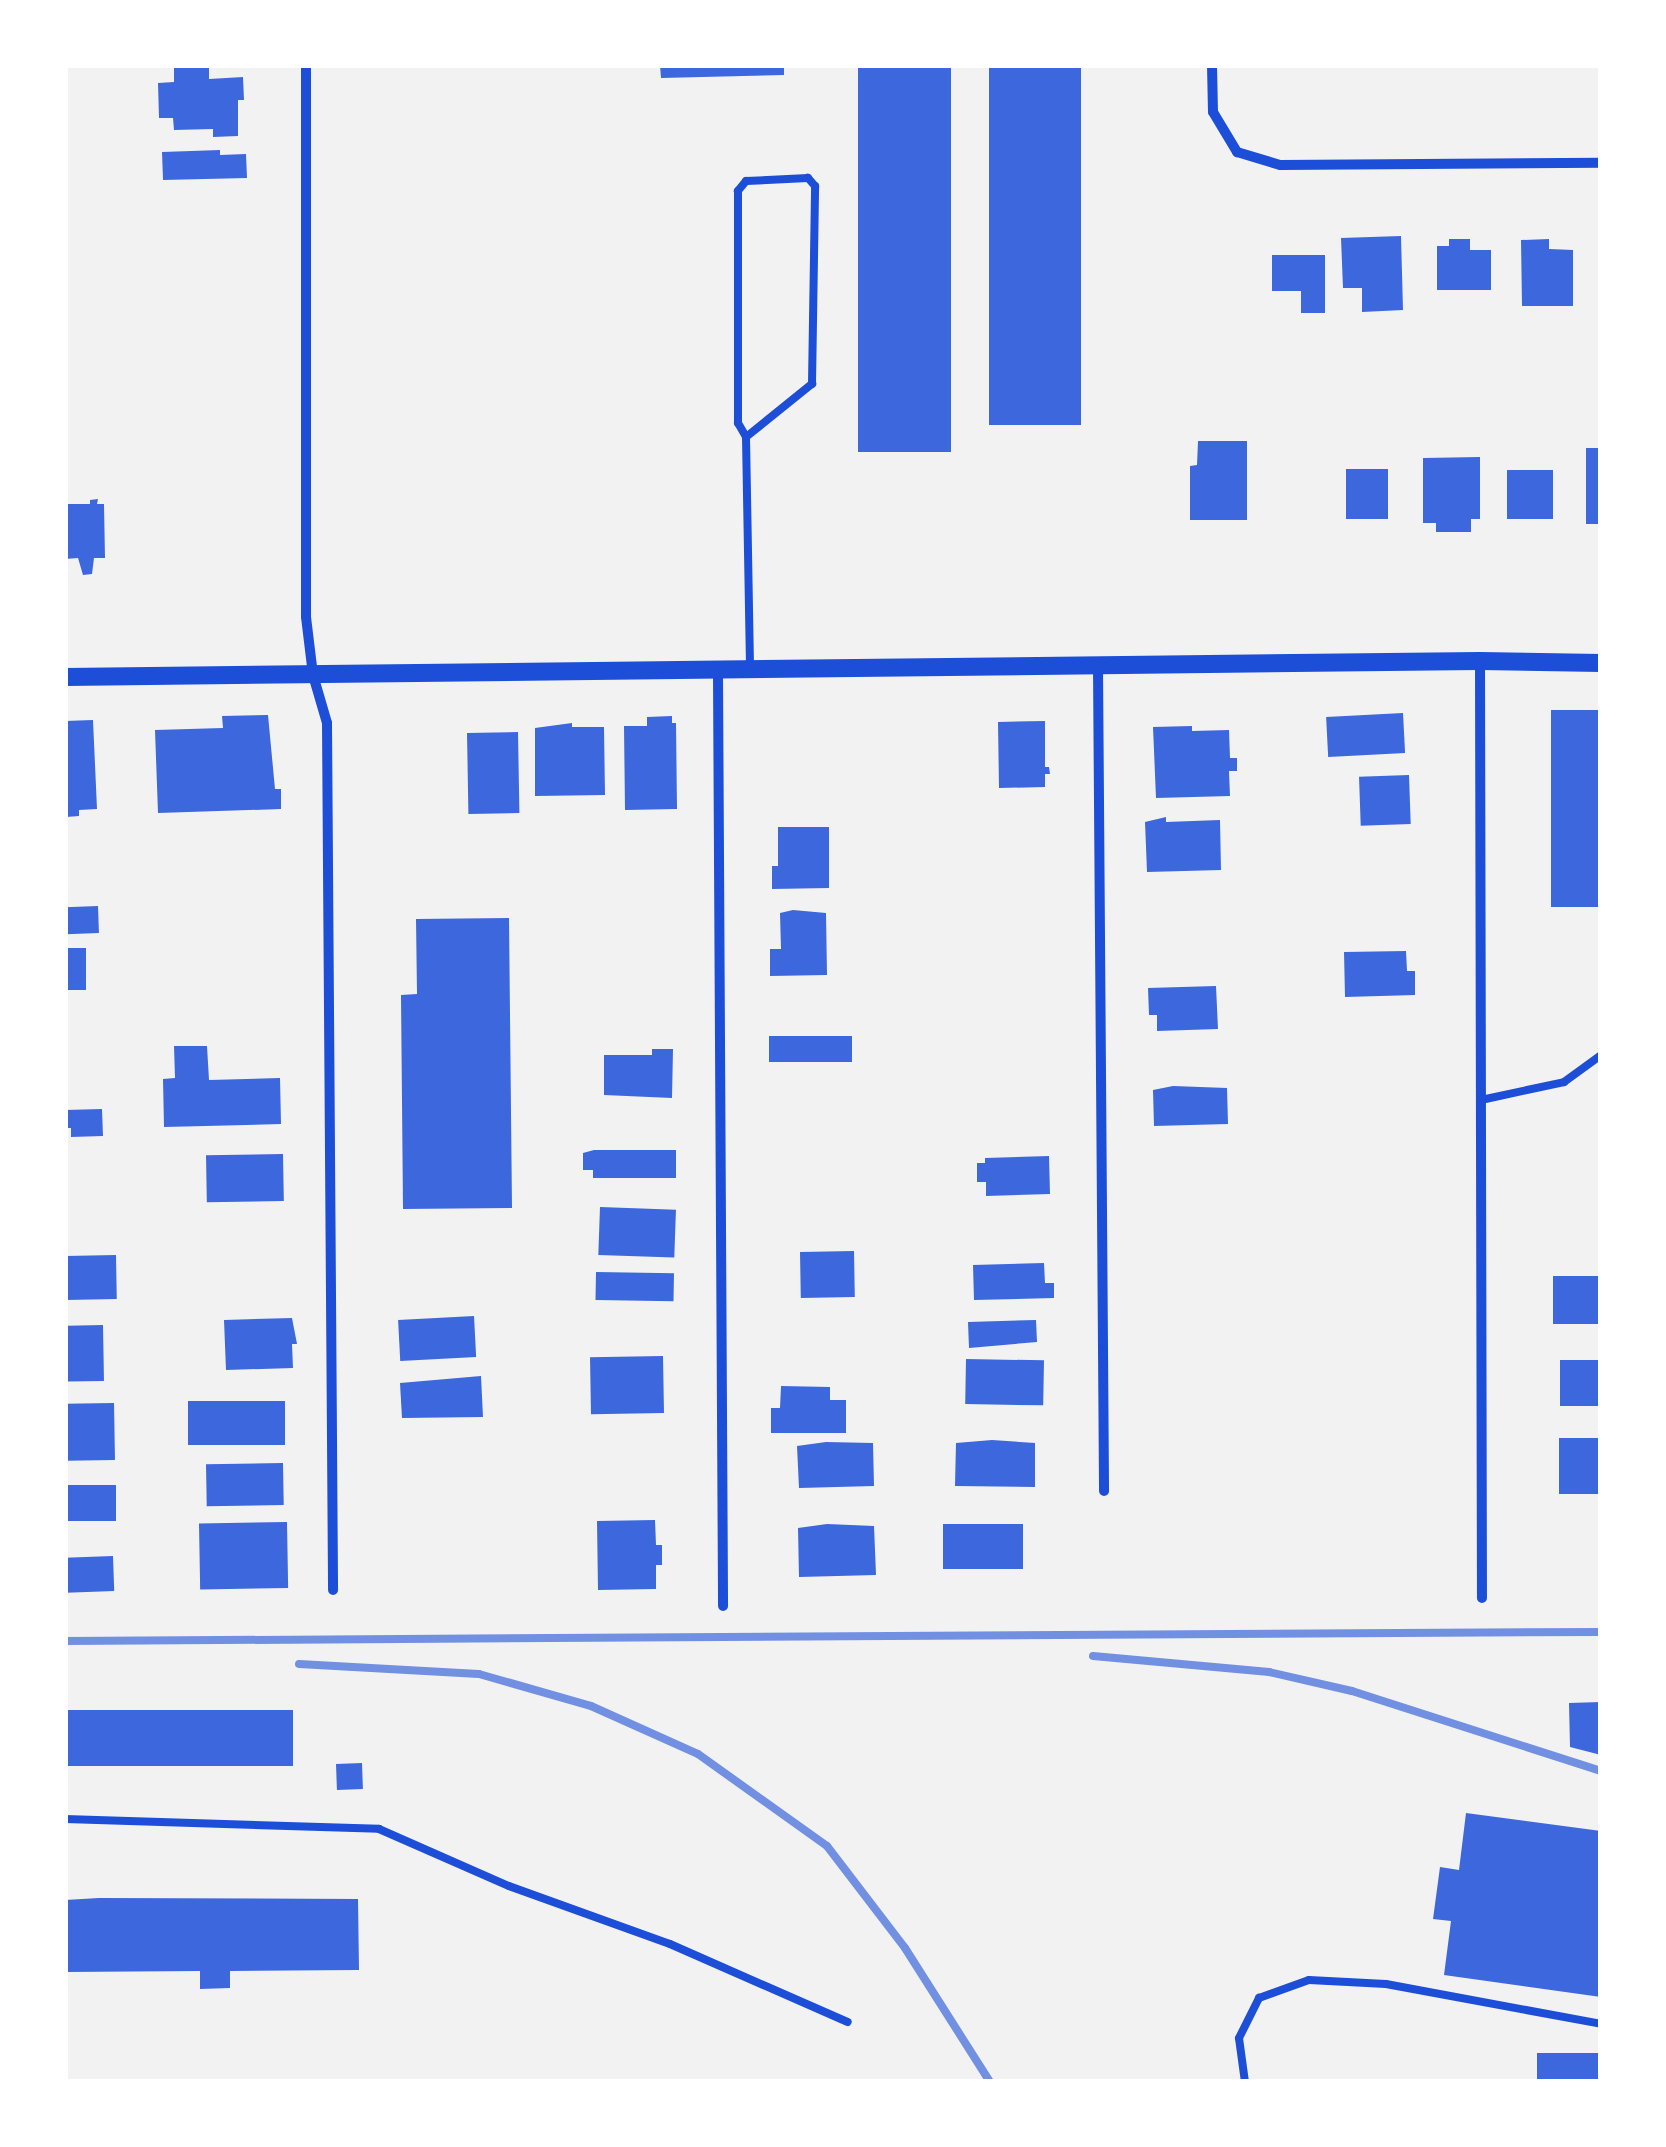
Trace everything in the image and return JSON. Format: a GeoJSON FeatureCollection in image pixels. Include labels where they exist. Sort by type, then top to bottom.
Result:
{"type":"FeatureCollection","features":[{"type":"Feature","properties":{"kind":"street"},"geometry":{"type":"LineString","coordinates":[[306,65],[306,618],[312,674],[327,722],[332,1590]]}},
{"type":"Feature","properties":{"kind":"street"},"geometry":{"type":"LineString","coordinates":[[1212,65],[1213,112],[1237,152],[1280,165],[1601,163]]}},
{"type":"Feature","properties":{"kind":"street"},"geometry":{"type":"LineString","coordinates":[[65,677],[1480,661],[1601,663]]}},
{"type":"Feature","properties":{"kind":"street"},"geometry":{"type":"LineString","coordinates":[[1480,661],[1482,1598]]}},
{"type":"Feature","properties":{"kind":"street"},"geometry":{"type":"LineString","coordinates":[[1098,666],[1104,1491]]}},
{"type":"Feature","properties":{"kind":"street"},"geometry":{"type":"LineString","coordinates":[[718,672],[724,1606]]}},
{"type":"Feature","properties":{"kind":"lane"},"geometry":{"type":"LineString","coordinates":[[746,436],[812,384],[815,186],[808,178],[746,181],[738,191],[738,423],[746,436],[750,672]]}},
{"type":"Feature","properties":{"kind":"lane"},"geometry":{"type":"LineString","coordinates":[[1481,1100],[1564,1082],[1601,1055]]}},
{"type":"Feature","properties":{"kind":"lane"},"geometry":{"type":"LineString","coordinates":[[65,1819],[379,1830],[509,1886],[670,1944],[848,2022]]}},
{"type":"Feature","properties":{"kind":"lane"},"geometry":{"type":"LineString","coordinates":[[1245,2082],[1239,2038],[1259,1998],[1309,1980],[1386,1984],[1601,2024]]}},
{"type":"Feature","properties":{"kind":"building"},"geometry":{"type":"Polygon","coordinates":[[[174,65],[209,65],[209,79],[243,77],[244,100],[238,100],[238,136],[213,137],[213,129],[174,130],[173,118],[159,118],[158,83],[174,82],[174,65]]]}},
{"type":"Feature","properties":{"kind":"building"},"geometry":{"type":"Polygon","coordinates":[[[660,65],[784,65],[784,75],[661,78],[660,65]]]}},
{"type":"Feature","properties":{"kind":"building"},"geometry":{"type":"Polygon","coordinates":[[[858,65],[951,65],[951,452],[858,452],[858,65]]]}},
{"type":"Feature","properties":{"kind":"building"},"geometry":{"type":"Polygon","coordinates":[[[989,65],[1081,65],[1081,425],[989,425],[989,65]]]}},
{"type":"Feature","properties":{"kind":"building"},"geometry":{"type":"Polygon","coordinates":[[[220,150],[220,155],[246,154],[247,178],[163,180],[162,152],[220,150]]]}},
{"type":"Feature","properties":{"kind":"building"},"geometry":{"type":"Polygon","coordinates":[[[1401,236],[1403,310],[1362,312],[1362,288],[1343,288],[1341,238],[1401,236]]]}},
{"type":"Feature","properties":{"kind":"building"},"geometry":{"type":"Polygon","coordinates":[[[1449,239],[1470,239],[1470,250],[1491,250],[1491,290],[1437,290],[1437,246],[1449,246],[1449,239]]]}},
{"type":"Feature","properties":{"kind":"building"},"geometry":{"type":"Polygon","coordinates":[[[1549,239],[1549,249],[1573,250],[1573,306],[1522,306],[1521,240],[1549,239]]]}},
{"type":"Feature","properties":{"kind":"building"},"geometry":{"type":"Polygon","coordinates":[[[1272,255],[1325,255],[1325,313],[1301,313],[1301,291],[1272,291],[1272,255]]]}},
{"type":"Feature","properties":{"kind":"building"},"geometry":{"type":"Polygon","coordinates":[[[1198,441],[1247,441],[1247,520],[1190,520],[1190,466],[1197,465],[1198,441]]]}},
{"type":"Feature","properties":{"kind":"building"},"geometry":{"type":"Polygon","coordinates":[[[1586,448],[1601,448],[1601,524],[1586,524],[1586,448]]]}},
{"type":"Feature","properties":{"kind":"building"},"geometry":{"type":"Polygon","coordinates":[[[1480,457],[1480,519],[1471,519],[1471,532],[1436,532],[1436,523],[1423,523],[1423,458],[1480,457]]]}},
{"type":"Feature","properties":{"kind":"building"},"geometry":{"type":"Polygon","coordinates":[[[1346,469],[1388,469],[1388,519],[1346,519],[1346,469]]]}},
{"type":"Feature","properties":{"kind":"building"},"geometry":{"type":"Polygon","coordinates":[[[1507,470],[1553,470],[1553,519],[1507,519],[1507,470]]]}},
{"type":"Feature","properties":{"kind":"building"},"geometry":{"type":"Polygon","coordinates":[[[98,499],[97,504],[104,504],[105,558],[94,558],[92,574],[83,575],[78,558],[65,559],[65,504],[90,504],[90,500],[98,499]]]}},
{"type":"Feature","properties":{"kind":"building"},"geometry":{"type":"Polygon","coordinates":[[[1551,710],[1601,710],[1601,907],[1551,907],[1551,710]]]}},
{"type":"Feature","properties":{"kind":"building"},"geometry":{"type":"Polygon","coordinates":[[[1403,713],[1405,753],[1328,757],[1326,717],[1403,713]]]}},
{"type":"Feature","properties":{"kind":"building"},"geometry":{"type":"Polygon","coordinates":[[[268,715],[275,789],[281,789],[281,809],[158,813],[155,730],[223,728],[222,716],[268,715]]]}},
{"type":"Feature","properties":{"kind":"building"},"geometry":{"type":"Polygon","coordinates":[[[672,716],[672,723],[676,723],[677,809],[625,810],[624,726],[647,726],[647,717],[672,716]]]}},
{"type":"Feature","properties":{"kind":"building"},"geometry":{"type":"Polygon","coordinates":[[[93,720],[97,809],[79,810],[79,816],[66,817],[65,721],[93,720]]]}},
{"type":"Feature","properties":{"kind":"building"},"geometry":{"type":"Polygon","coordinates":[[[1045,721],[1045,767],[1049,767],[1050,774],[1045,774],[1045,787],[999,788],[998,722],[1045,721]]]}},
{"type":"Feature","properties":{"kind":"building"},"geometry":{"type":"Polygon","coordinates":[[[572,723],[572,727],[604,727],[605,795],[535,796],[535,728],[572,723]]]}},
{"type":"Feature","properties":{"kind":"building"},"geometry":{"type":"Polygon","coordinates":[[[1192,726],[1192,731],[1229,730],[1230,758],[1237,758],[1237,771],[1229,771],[1230,796],[1156,798],[1153,727],[1192,726]]]}},
{"type":"Feature","properties":{"kind":"building"},"geometry":{"type":"Polygon","coordinates":[[[518,732],[519,813],[468,814],[467,733],[518,732]]]}},
{"type":"Feature","properties":{"kind":"building"},"geometry":{"type":"Polygon","coordinates":[[[1409,775],[1411,824],[1361,826],[1359,777],[1409,775]]]}},
{"type":"Feature","properties":{"kind":"building"},"geometry":{"type":"Polygon","coordinates":[[[1166,817],[1166,822],[1220,820],[1221,870],[1147,872],[1145,822],[1166,817]]]}},
{"type":"Feature","properties":{"kind":"building"},"geometry":{"type":"Polygon","coordinates":[[[778,827],[829,827],[829,888],[772,889],[772,866],[778,866],[778,827]]]}},
{"type":"Feature","properties":{"kind":"building"},"geometry":{"type":"Polygon","coordinates":[[[98,906],[99,933],[66,934],[65,907],[98,906]]]}},
{"type":"Feature","properties":{"kind":"building"},"geometry":{"type":"Polygon","coordinates":[[[780,913],[826,913],[827,975],[770,976],[770,949],[781,949],[780,913]]]}},
{"type":"Feature","properties":{"kind":"building"},"geometry":{"type":"Polygon","coordinates":[[[509,918],[512,1208],[403,1209],[401,995],[417,994],[416,919],[509,918]]]}},
{"type":"Feature","properties":{"kind":"building"},"geometry":{"type":"Polygon","coordinates":[[[65,948],[86,948],[86,990],[65,990],[65,948]]]}},
{"type":"Feature","properties":{"kind":"building"},"geometry":{"type":"Polygon","coordinates":[[[1406,951],[1407,971],[1415,971],[1415,995],[1345,997],[1344,952],[1406,951]]]}},
{"type":"Feature","properties":{"kind":"building"},"geometry":{"type":"Polygon","coordinates":[[[1216,986],[1218,1029],[1157,1031],[1157,1015],[1149,1015],[1148,988],[1216,986]]]}},
{"type":"Feature","properties":{"kind":"building"},"geometry":{"type":"Polygon","coordinates":[[[769,1036],[852,1036],[852,1062],[769,1062],[769,1036]]]}},
{"type":"Feature","properties":{"kind":"building"},"geometry":{"type":"Polygon","coordinates":[[[174,1046],[207,1046],[209,1080],[280,1078],[281,1124],[164,1127],[163,1079],[175,1078],[174,1046]]]}},
{"type":"Feature","properties":{"kind":"building"},"geometry":{"type":"Polygon","coordinates":[[[652,1049],[673,1049],[672,1098],[604,1095],[604,1055],[652,1055],[652,1049]]]}},
{"type":"Feature","properties":{"kind":"building"},"geometry":{"type":"Polygon","coordinates":[[[1173,1086],[1227,1088],[1228,1124],[1154,1126],[1153,1090],[1173,1086]]]}},
{"type":"Feature","properties":{"kind":"building"},"geometry":{"type":"Polygon","coordinates":[[[102,1109],[103,1136],[71,1137],[71,1128],[65,1128],[65,1110],[102,1109]]]}},
{"type":"Feature","properties":{"kind":"building"},"geometry":{"type":"Polygon","coordinates":[[[676,1150],[676,1178],[593,1178],[593,1170],[583,1170],[583,1153],[676,1150]]]}},
{"type":"Feature","properties":{"kind":"building"},"geometry":{"type":"Polygon","coordinates":[[[283,1154],[284,1201],[207,1202],[206,1155],[283,1154]]]}},
{"type":"Feature","properties":{"kind":"building"},"geometry":{"type":"Polygon","coordinates":[[[1049,1156],[1050,1194],[986,1196],[986,1182],[977,1182],[977,1163],[985,1163],[985,1158],[1049,1156]]]}},
{"type":"Feature","properties":{"kind":"building"},"geometry":{"type":"Polygon","coordinates":[[[600,1207],[676,1210],[674,1258],[598,1255],[600,1207]]]}},
{"type":"Feature","properties":{"kind":"building"},"geometry":{"type":"Polygon","coordinates":[[[854,1251],[855,1297],[801,1298],[800,1252],[854,1251]]]}},
{"type":"Feature","properties":{"kind":"building"},"geometry":{"type":"Polygon","coordinates":[[[116,1255],[117,1299],[66,1300],[65,1256],[116,1255]]]}},
{"type":"Feature","properties":{"kind":"building"},"geometry":{"type":"Polygon","coordinates":[[[1044,1263],[1045,1283],[1054,1283],[1054,1298],[974,1300],[973,1265],[1044,1263]]]}},
{"type":"Feature","properties":{"kind":"building"},"geometry":{"type":"Polygon","coordinates":[[[596,1272],[674,1273],[673,1301],[596,1300],[596,1272]]]}},
{"type":"Feature","properties":{"kind":"building"},"geometry":{"type":"Polygon","coordinates":[[[1553,1276],[1601,1276],[1601,1324],[1553,1324],[1553,1276]]]}},
{"type":"Feature","properties":{"kind":"building"},"geometry":{"type":"Polygon","coordinates":[[[474,1316],[476,1357],[400,1361],[398,1320],[474,1316]]]}},
{"type":"Feature","properties":{"kind":"building"},"geometry":{"type":"Polygon","coordinates":[[[292,1318],[297,1344],[292,1344],[293,1368],[226,1370],[224,1320],[292,1318]]]}},
{"type":"Feature","properties":{"kind":"building"},"geometry":{"type":"Polygon","coordinates":[[[1036,1320],[1037,1342],[969,1348],[968,1322],[1036,1320]]]}},
{"type":"Feature","properties":{"kind":"building"},"geometry":{"type":"Polygon","coordinates":[[[103,1325],[104,1381],[68,1382],[67,1326],[103,1325]]]}},
{"type":"Feature","properties":{"kind":"building"},"geometry":{"type":"Polygon","coordinates":[[[663,1356],[664,1413],[591,1414],[590,1357],[663,1356]]]}},
{"type":"Feature","properties":{"kind":"building"},"geometry":{"type":"Polygon","coordinates":[[[966,1359],[1044,1360],[1043,1405],[965,1404],[966,1359]]]}},
{"type":"Feature","properties":{"kind":"building"},"geometry":{"type":"Polygon","coordinates":[[[1560,1360],[1601,1360],[1601,1406],[1560,1406],[1560,1360]]]}},
{"type":"Feature","properties":{"kind":"building"},"geometry":{"type":"Polygon","coordinates":[[[481,1376],[483,1417],[402,1418],[400,1383],[481,1376]]]}},
{"type":"Feature","properties":{"kind":"building"},"geometry":{"type":"Polygon","coordinates":[[[781,1386],[830,1387],[830,1400],[846,1400],[846,1433],[771,1433],[771,1408],[780,1408],[781,1386]]]}},
{"type":"Feature","properties":{"kind":"building"},"geometry":{"type":"Polygon","coordinates":[[[188,1401],[285,1401],[285,1445],[188,1445],[188,1401]]]}},
{"type":"Feature","properties":{"kind":"building"},"geometry":{"type":"Polygon","coordinates":[[[114,1403],[115,1460],[66,1461],[65,1404],[114,1403]]]}},
{"type":"Feature","properties":{"kind":"building"},"geometry":{"type":"Polygon","coordinates":[[[1559,1438],[1601,1438],[1601,1494],[1559,1494],[1559,1438]]]}},
{"type":"Feature","properties":{"kind":"building"},"geometry":{"type":"Polygon","coordinates":[[[873,1443],[874,1486],[799,1488],[797,1446],[873,1443]]]}},
{"type":"Feature","properties":{"kind":"building"},"geometry":{"type":"Polygon","coordinates":[[[956,1443],[1035,1443],[1035,1487],[955,1486],[956,1443]]]}},
{"type":"Feature","properties":{"kind":"building"},"geometry":{"type":"Polygon","coordinates":[[[283,1463],[284,1505],[207,1506],[206,1464],[283,1463]]]}},
{"type":"Feature","properties":{"kind":"building"},"geometry":{"type":"Polygon","coordinates":[[[65,1485],[116,1485],[116,1521],[65,1521],[65,1485]]]}},
{"type":"Feature","properties":{"kind":"building"},"geometry":{"type":"Polygon","coordinates":[[[655,1520],[656,1545],[662,1545],[662,1565],[656,1565],[656,1589],[598,1590],[597,1521],[655,1520]]]}},
{"type":"Feature","properties":{"kind":"building"},"geometry":{"type":"Polygon","coordinates":[[[287,1522],[288,1588],[200,1590],[199,1524],[287,1522]]]}},
{"type":"Feature","properties":{"kind":"building"},"geometry":{"type":"Polygon","coordinates":[[[827,1524],[874,1526],[876,1575],[799,1577],[798,1528],[827,1524]]]}},
{"type":"Feature","properties":{"kind":"building"},"geometry":{"type":"Polygon","coordinates":[[[943,1524],[1023,1524],[1023,1569],[943,1569],[943,1524]]]}},
{"type":"Feature","properties":{"kind":"building"},"geometry":{"type":"Polygon","coordinates":[[[113,1556],[114,1591],[66,1593],[65,1558],[113,1556]]]}},
{"type":"Feature","properties":{"kind":"building"},"geometry":{"type":"Polygon","coordinates":[[[1601,1702],[1601,1755],[1570,1747],[1569,1703],[1601,1702]]]}},
{"type":"Feature","properties":{"kind":"building"},"geometry":{"type":"Polygon","coordinates":[[[65,1710],[293,1710],[293,1766],[65,1766],[65,1710]]]}},
{"type":"Feature","properties":{"kind":"building"},"geometry":{"type":"Polygon","coordinates":[[[362,1763],[363,1789],[337,1790],[336,1764],[362,1763]]]}},
{"type":"Feature","properties":{"kind":"building"},"geometry":{"type":"Polygon","coordinates":[[[1466,1813],[1601,1831],[1601,1997],[1444,1975],[1451,1921],[1433,1919],[1440,1867],[1459,1870],[1466,1813]]]}},
{"type":"Feature","properties":{"kind":"building"},"geometry":{"type":"Polygon","coordinates":[[[358,1899],[359,1970],[230,1971],[230,1988],[200,1989],[200,1971],[65,1972],[65,1900],[358,1899]]]}},
{"type":"Feature","properties":{"kind":"building"},"geometry":{"type":"Polygon","coordinates":[[[1537,2053],[1601,2053],[1601,2082],[1537,2082],[1537,2053]]]}},
{"type":"Feature","properties":{"kind":"railway"},"geometry":{"type":"LineString","coordinates":[[65,1641],[1601,1632]]}},
{"type":"Feature","properties":{"kind":"railway"},"geometry":{"type":"LineString","coordinates":[[1093,1656],[1269,1672],[1352,1691],[1601,1771]]}},
{"type":"Feature","properties":{"kind":"railway"},"geometry":{"type":"LineString","coordinates":[[299,1664],[479,1674],[591,1706],[698,1754],[827,1846],[905,1948],[990,2082]]}}]}
